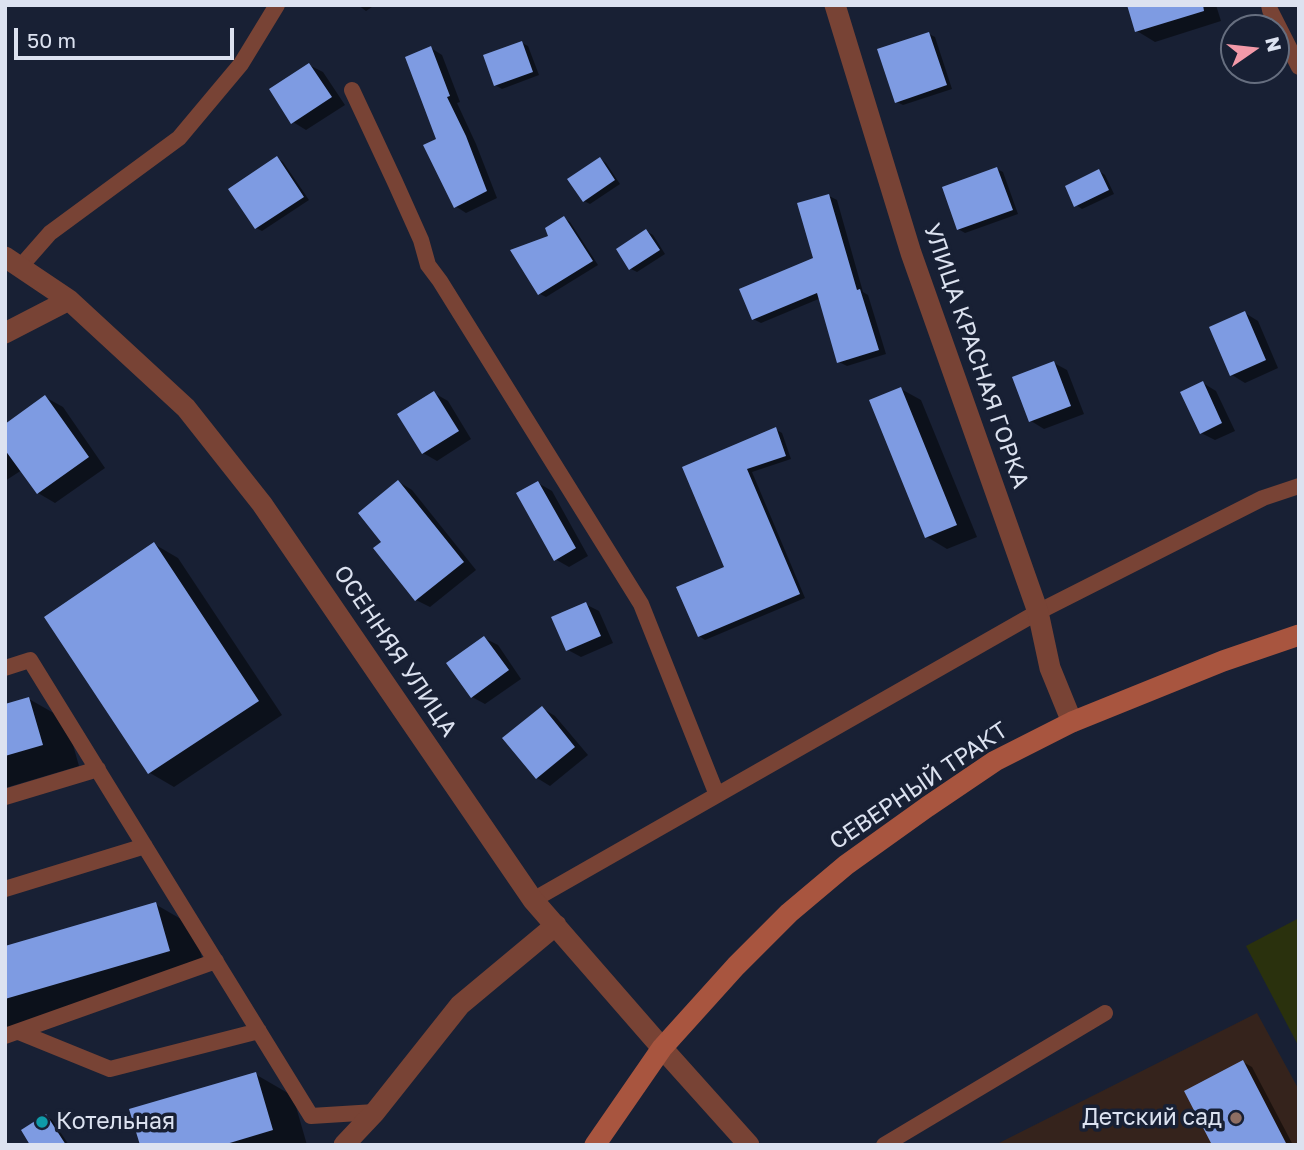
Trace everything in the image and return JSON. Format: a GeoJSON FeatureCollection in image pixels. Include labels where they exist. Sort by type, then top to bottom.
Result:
{"type":"FeatureCollection","features":[{"type":"Feature","properties":{"kind":"main road","name":"СЕВЕРНЫЙ ТРАКТ"},"geometry":{"type":"LineString","coordinates":[[595,1145],[662,1048],[780,922],[846,865],[995,761],[1072,722],[1223,661],[1299,635]]}},
{"type":"Feature","properties":{"kind":"street","name":"УЛИЦА КРАСНАЯ ГОРКА"},"geometry":{"type":"LineString","coordinates":[[835,5],[911,253],[1038,612],[1050,668],[1072,722]]}},
{"type":"Feature","properties":{"kind":"street","name":"ОСЕННЯЯ УЛИЦА"},"geometry":{"type":"LineString","coordinates":[[13,262],[68,300],[186,408],[262,504],[533,900],[749,1145]]}},
{"type":"Feature","properties":{"kind":"street"},"geometry":{"type":"LineString","coordinates":[[5,333],[68,300]]}},
{"type":"Feature","properties":{"kind":"street"},"geometry":{"type":"LineString","coordinates":[[344,1145],[375,1112],[460,1005],[556,925]]}},
{"type":"Feature","properties":{"kind":"lane"},"geometry":{"type":"LineString","coordinates":[[13,262],[179,138],[241,64],[277,5]]}},
{"type":"Feature","properties":{"kind":"lane"},"geometry":{"type":"LineString","coordinates":[[1269,5],[1299,66]]}},
{"type":"Feature","properties":{"kind":"lane"},"geometry":{"type":"LineString","coordinates":[[352,90],[421,240],[428,265],[641,604],[717,795]]}},
{"type":"Feature","properties":{"kind":"lane"},"geometry":{"type":"LineString","coordinates":[[533,900],[1038,612],[1263,498],[1299,486]]}},
{"type":"Feature","properties":{"kind":"lane"},"geometry":{"type":"LineString","coordinates":[[5,668],[30,660],[311,1116],[375,1112]]}},
{"type":"Feature","properties":{"kind":"lane"},"geometry":{"type":"LineString","coordinates":[[5,797],[98,769]]}},
{"type":"Feature","properties":{"kind":"lane"},"geometry":{"type":"LineString","coordinates":[[5,889],[145,846]]}},
{"type":"Feature","properties":{"kind":"lane"},"geometry":{"type":"LineString","coordinates":[[12,1034],[216,961]]}},
{"type":"Feature","properties":{"kind":"lane"},"geometry":{"type":"LineString","coordinates":[[884,1145],[1105,1013]]}},
{"type":"Feature","properties":{"kind":"lane"},"geometry":{"type":"LineString","coordinates":[[12,1034],[110,1069],[259,1031]]}},
{"type":"Feature","properties":{"kind":"shaded area"},"geometry":{"type":"Polygon","coordinates":[[[1257,1013],[1299,1090],[1299,1145],[995,1145],[1257,1013]]]}},
{"type":"Feature","properties":{"kind":"green space"},"geometry":{"type":"Polygon","coordinates":[[[1299,918],[1299,1047],[1246,946],[1299,918]]]}},
{"type":"Feature","properties":{"kind":"building"},"geometry":{"type":"Polygon","coordinates":[[[1127,5],[1203,5],[1204,11],[1135,32],[1127,5]]]}},
{"type":"Feature","properties":{"kind":"building"},"geometry":{"type":"Polygon","coordinates":[[[929,32],[947,85],[895,103],[877,49],[929,32]]]}},
{"type":"Feature","properties":{"kind":"building"},"geometry":{"type":"Polygon","coordinates":[[[522,41],[533,72],[494,86],[483,55],[522,41]]]}},
{"type":"Feature","properties":{"kind":"building"},"geometry":{"type":"Polygon","coordinates":[[[431,46],[450,96],[447,97],[466,136],[487,191],[454,208],[423,145],[436,139],[405,57],[431,46]]]}},
{"type":"Feature","properties":{"kind":"building"},"geometry":{"type":"Polygon","coordinates":[[[309,63],[332,97],[291,124],[269,89],[309,63]]]}},
{"type":"Feature","properties":{"kind":"building"},"geometry":{"type":"Polygon","coordinates":[[[277,156],[304,197],[255,229],[228,189],[277,156]]]}},
{"type":"Feature","properties":{"kind":"building"},"geometry":{"type":"Polygon","coordinates":[[[600,157],[615,180],[583,202],[567,179],[600,157]]]}},
{"type":"Feature","properties":{"kind":"building"},"geometry":{"type":"Polygon","coordinates":[[[997,167],[1013,210],[957,230],[942,187],[997,167]]]}},
{"type":"Feature","properties":{"kind":"building"},"geometry":{"type":"Polygon","coordinates":[[[1099,169],[1109,190],[1074,207],[1065,186],[1099,169]]]}},
{"type":"Feature","properties":{"kind":"building"},"geometry":{"type":"Polygon","coordinates":[[[829,194],[857,290],[860,289],[879,350],[837,363],[817,293],[752,320],[739,289],[813,258],[797,203],[829,194]]]}},
{"type":"Feature","properties":{"kind":"building"},"geometry":{"type":"Polygon","coordinates":[[[564,216],[593,261],[538,295],[510,250],[548,236],[545,228],[564,216]]]}},
{"type":"Feature","properties":{"kind":"building"},"geometry":{"type":"Polygon","coordinates":[[[646,229],[660,250],[629,270],[616,249],[646,229]]]}},
{"type":"Feature","properties":{"kind":"building"},"geometry":{"type":"Polygon","coordinates":[[[1245,311],[1266,360],[1230,376],[1209,327],[1245,311]]]}},
{"type":"Feature","properties":{"kind":"building"},"geometry":{"type":"Polygon","coordinates":[[[1054,361],[1071,406],[1029,422],[1012,377],[1054,361]]]}},
{"type":"Feature","properties":{"kind":"building"},"geometry":{"type":"Polygon","coordinates":[[[1203,381],[1222,423],[1200,434],[1180,392],[1203,381]]]}},
{"type":"Feature","properties":{"kind":"building"},"geometry":{"type":"Polygon","coordinates":[[[901,387],[957,525],[925,538],[869,400],[901,387]]]}},
{"type":"Feature","properties":{"kind":"building"},"geometry":{"type":"Polygon","coordinates":[[[434,391],[459,431],[422,454],[397,414],[434,391]]]}},
{"type":"Feature","properties":{"kind":"building"},"geometry":{"type":"Polygon","coordinates":[[[45,395],[89,457],[37,494],[5,450],[5,424],[45,395]]]}},
{"type":"Feature","properties":{"kind":"building"},"geometry":{"type":"Polygon","coordinates":[[[776,427],[786,456],[747,469],[800,594],[698,637],[676,587],[724,567],[682,467],[776,427]]]}},
{"type":"Feature","properties":{"kind":"building"},"geometry":{"type":"Polygon","coordinates":[[[398,480],[464,562],[415,601],[373,548],[381,542],[358,513],[398,480]]]}},
{"type":"Feature","properties":{"kind":"building"},"geometry":{"type":"Polygon","coordinates":[[[538,481],[576,548],[554,561],[516,493],[538,481]]]}},
{"type":"Feature","properties":{"kind":"building"},"geometry":{"type":"Polygon","coordinates":[[[154,542],[259,701],[148,774],[44,617],[154,542]]]}},
{"type":"Feature","properties":{"kind":"building"},"geometry":{"type":"Polygon","coordinates":[[[586,602],[601,636],[566,651],[551,617],[586,602]]]}},
{"type":"Feature","properties":{"kind":"building"},"geometry":{"type":"Polygon","coordinates":[[[484,636],[509,670],[471,698],[446,663],[484,636]]]}},
{"type":"Feature","properties":{"kind":"building"},"geometry":{"type":"Polygon","coordinates":[[[29,697],[43,745],[5,756],[5,704],[29,697]]]}},
{"type":"Feature","properties":{"kind":"building"},"geometry":{"type":"Polygon","coordinates":[[[542,706],[575,747],[536,779],[502,738],[542,706]]]}},
{"type":"Feature","properties":{"kind":"building"},"geometry":{"type":"Polygon","coordinates":[[[156,902],[170,951],[5,999],[5,946],[156,902]]]}},
{"type":"Feature","properties":{"kind":"building","name":"Детский сад"},"geometry":{"type":"Polygon","coordinates":[[[1243,1060],[1287,1145],[1212,1145],[1184,1091],[1243,1060]]]}},
{"type":"Feature","properties":{"kind":"building"},"geometry":{"type":"Polygon","coordinates":[[[256,1072],[273,1130],[223,1145],[140,1145],[129,1109],[256,1072]]]}},
{"type":"Feature","properties":{"kind":"building","name":"Котельная"},"geometry":{"type":"Polygon","coordinates":[[[46,1114],[66,1145],[30,1145],[21,1130],[46,1114]]]}},
{"type":"Feature","properties":{"kind":"place","name":"Детский сад"},"geometry":{"type":"Point","coordinates":[1236,1118]}},
{"type":"Feature","properties":{"kind":"place","name":"Котельная"},"geometry":{"type":"Point","coordinates":[42,1122]}}]}
